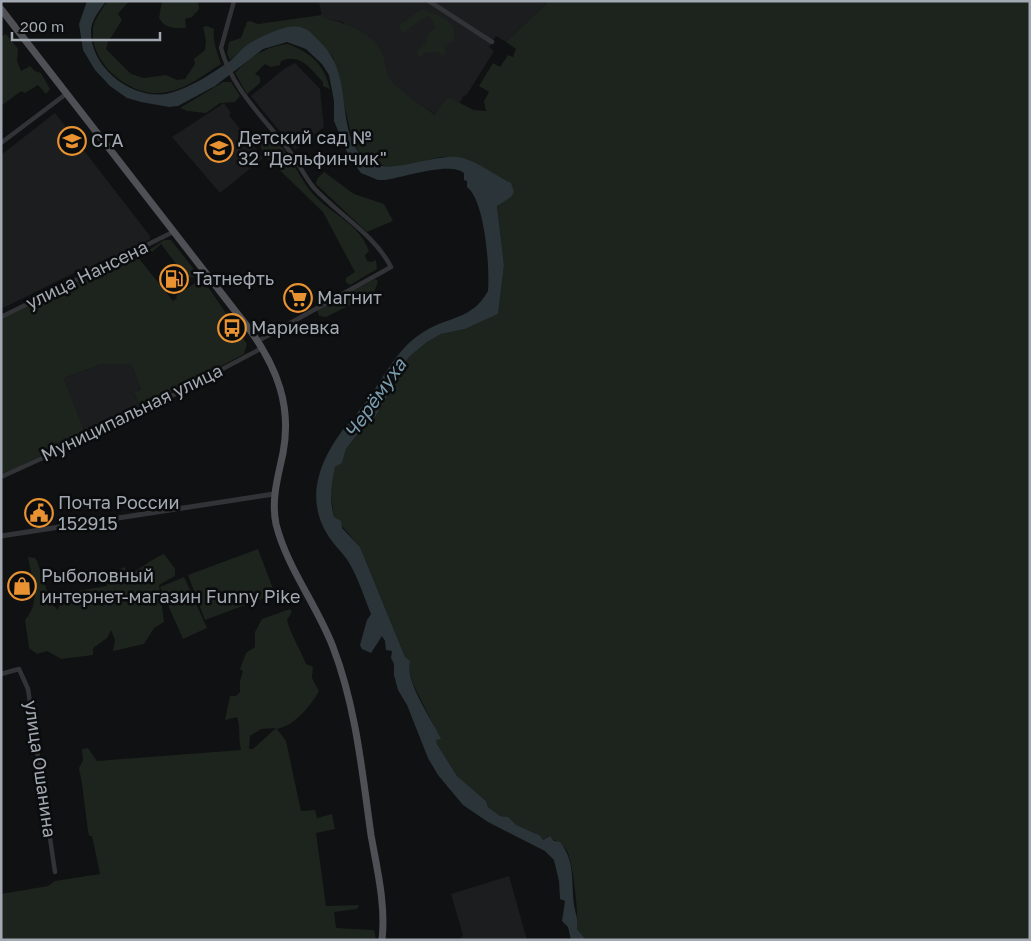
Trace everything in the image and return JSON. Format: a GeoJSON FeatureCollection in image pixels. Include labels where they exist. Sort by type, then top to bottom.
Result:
{"type":"FeatureCollection","features":[{"type":"Feature","properties":{"kind":"main road"},"geometry":{"type":"LineString","coordinates":[[1,9],[260,344],[279,380],[286,409],[284,443],[274,494],[276,524],[284,550],[332,644],[347,687],[354,719],[381,899],[382,940]]}},
{"type":"Feature","properties":{"kind":"street","name":"Муниципальная улица"},"geometry":{"type":"LineString","coordinates":[[1,477],[128,419],[391,267],[376,243],[314,188],[290,151],[256,113],[241,90],[224,57],[221,43],[234,1]]}},
{"type":"Feature","properties":{"kind":"street"},"geometry":{"type":"LineString","coordinates":[[429,1],[492,42]]}},
{"type":"Feature","properties":{"kind":"street"},"geometry":{"type":"LineString","coordinates":[[1,143],[66,94]]}},
{"type":"Feature","properties":{"kind":"street","name":"улица Нансена"},"geometry":{"type":"LineString","coordinates":[[1,317],[173,232]]}},
{"type":"Feature","properties":{"kind":"street"},"geometry":{"type":"LineString","coordinates":[[1,536],[274,494]]}},
{"type":"Feature","properties":{"kind":"street","name":"улица Ошанина"},"geometry":{"type":"LineString","coordinates":[[1,674],[19,669],[25,678],[55,872]]}},
{"type":"Feature","properties":{"kind":"shaded area"},"geometry":{"type":"Polygon","coordinates":[[[107,1],[129,1],[118,14],[122,20],[108,42],[106,49],[131,74],[144,78],[166,75],[177,80],[185,79],[195,64],[194,59],[205,50],[206,40],[203,27],[207,26],[214,29],[215,42],[221,64],[190,83],[165,93],[145,92],[122,81],[103,63],[93,40],[94,25],[107,1]]]}},
{"type":"Feature","properties":{"kind":"shaded area"},"geometry":{"type":"Polygon","coordinates":[[[162,1],[198,1],[199,9],[192,17],[185,19],[186,28],[170,27],[161,22],[159,18],[162,1]]]}},
{"type":"Feature","properties":{"kind":"shaded area"},"geometry":{"type":"Polygon","coordinates":[[[319,1],[549,1],[506,42],[496,36],[489,47],[494,51],[466,96],[464,95],[459,104],[448,97],[436,115],[400,91],[343,22],[322,18],[319,1]]]}},
{"type":"Feature","properties":{"kind":"shaded area"},"geometry":{"type":"Polygon","coordinates":[[[549,1],[1030,1],[1030,940],[586,940],[577,929],[573,877],[565,848],[549,836],[543,840],[535,833],[515,825],[508,817],[500,816],[488,807],[486,801],[457,776],[437,744],[436,740],[440,738],[413,684],[405,657],[360,547],[334,517],[330,488],[335,467],[342,463],[346,449],[370,420],[375,417],[391,390],[397,373],[410,356],[427,342],[441,334],[465,329],[498,314],[504,265],[497,205],[511,197],[484,170],[459,158],[441,157],[401,166],[382,166],[366,159],[353,142],[333,57],[309,31],[281,29],[249,44],[230,60],[227,53],[229,42],[241,38],[247,22],[250,21],[258,24],[322,15],[323,18],[356,28],[370,38],[381,51],[388,73],[395,85],[435,115],[448,97],[474,110],[486,111],[484,101],[489,92],[479,86],[493,63],[500,67],[508,55],[513,57],[516,49],[506,42],[549,1]]]}},
{"type":"Feature","properties":{"kind":"shaded area"},"geometry":{"type":"Polygon","coordinates":[[[422,9],[440,16],[453,27],[454,40],[444,47],[446,51],[443,56],[437,52],[424,53],[420,58],[416,52],[427,42],[427,36],[436,27],[429,16],[402,34],[399,25],[422,9]]]}},
{"type":"Feature","properties":{"kind":"shaded area"},"geometry":{"type":"Polygon","coordinates":[[[6,34],[18,49],[17,61],[21,71],[30,66],[35,71],[41,73],[50,89],[46,94],[38,85],[25,93],[21,91],[1,106],[1,36],[6,34]]]}},
{"type":"Feature","properties":{"kind":"shaded area"},"geometry":{"type":"Polygon","coordinates":[[[288,44],[303,51],[315,60],[324,73],[330,89],[323,86],[323,82],[305,64],[294,59],[288,59],[281,61],[280,65],[271,67],[265,64],[255,74],[260,77],[260,83],[247,94],[235,73],[259,53],[273,47],[288,44]]]}},
{"type":"Feature","properties":{"kind":"shaded area","name":"Детский сад № 32 \"Дельфинчик\""},"geometry":{"type":"Polygon","coordinates":[[[295,63],[320,89],[324,127],[295,150],[251,96],[284,69],[295,63]]]}},
{"type":"Feature","properties":{"kind":"shaded area"},"geometry":{"type":"Polygon","coordinates":[[[223,82],[231,82],[240,96],[235,102],[220,103],[206,113],[187,111],[180,108],[223,82]]]}},
{"type":"Feature","properties":{"kind":"shaded area","name":"Детский сад № 32 \"Дельфинчик\""},"geometry":{"type":"Polygon","coordinates":[[[224,103],[231,113],[229,115],[263,158],[220,193],[172,137],[224,103]]]}},
{"type":"Feature","properties":{"kind":"shaded area"},"geometry":{"type":"Polygon","coordinates":[[[55,113],[150,236],[150,239],[114,258],[112,256],[90,267],[91,269],[86,272],[84,268],[1,309],[1,155],[55,113]]]}},
{"type":"Feature","properties":{"kind":"shaded area"},"geometry":{"type":"Polygon","coordinates":[[[262,133],[279,144],[285,151],[313,194],[359,233],[369,251],[365,255],[367,261],[376,260],[377,269],[350,285],[346,282],[346,278],[355,272],[323,212],[263,154],[260,143],[262,133]]]}},
{"type":"Feature","properties":{"kind":"shaded area"},"geometry":{"type":"Polygon","coordinates":[[[324,172],[354,194],[384,204],[393,221],[367,232],[316,184],[317,179],[324,172]]]}},
{"type":"Feature","properties":{"kind":"shaded area"},"geometry":{"type":"Polygon","coordinates":[[[164,240],[171,240],[196,272],[194,277],[186,277],[161,244],[152,252],[149,250],[164,240]]]}},
{"type":"Feature","properties":{"kind":"shaded area"},"geometry":{"type":"Polygon","coordinates":[[[134,255],[137,256],[173,301],[177,298],[176,296],[198,281],[206,284],[247,344],[244,354],[140,409],[134,392],[141,390],[131,364],[102,364],[64,378],[86,435],[1,475],[1,318],[134,255]]]}},
{"type":"Feature","properties":{"kind":"shaded area"},"geometry":{"type":"Polygon","coordinates":[[[375,279],[378,281],[374,293],[326,317],[319,316],[317,309],[375,279]]]}},
{"type":"Feature","properties":{"kind":"shaded area"},"geometry":{"type":"Polygon","coordinates":[[[102,364],[131,364],[141,390],[134,393],[140,409],[86,435],[64,378],[102,364]]]}},
{"type":"Feature","properties":{"kind":"shaded area"},"geometry":{"type":"Polygon","coordinates":[[[258,549],[275,594],[205,620],[188,575],[258,549]]]}},
{"type":"Feature","properties":{"kind":"shaded area"},"geometry":{"type":"Polygon","coordinates":[[[164,554],[175,569],[175,576],[159,585],[164,622],[154,628],[144,644],[113,651],[115,640],[111,630],[107,638],[93,648],[93,655],[61,659],[47,651],[37,654],[29,648],[25,620],[33,605],[34,590],[28,557],[35,558],[37,561],[51,603],[58,610],[61,594],[69,590],[72,592],[107,586],[106,580],[110,575],[124,567],[130,574],[164,554]]]}},
{"type":"Feature","properties":{"kind":"shaded area"},"geometry":{"type":"Polygon","coordinates":[[[184,577],[207,628],[183,639],[160,587],[184,577]]]}},
{"type":"Feature","properties":{"kind":"shaded area"},"geometry":{"type":"Polygon","coordinates":[[[290,609],[292,612],[287,620],[289,626],[306,664],[313,667],[312,678],[319,691],[296,720],[277,729],[286,741],[301,811],[315,810],[317,818],[332,814],[335,829],[316,833],[326,906],[359,905],[357,909],[334,912],[336,928],[374,930],[376,940],[1,940],[1,894],[48,886],[55,881],[100,874],[92,836],[89,836],[79,768],[83,760],[82,749],[88,748],[97,761],[241,750],[237,717],[225,720],[230,696],[236,696],[240,692],[240,681],[243,671],[240,669],[246,653],[255,647],[255,632],[262,619],[290,609]],[[276,728],[261,729],[250,736],[249,749],[253,749],[276,728]]]}},
{"type":"Feature","properties":{"kind":"shaded area"},"geometry":{"type":"Polygon","coordinates":[[[509,876],[527,940],[456,940],[463,935],[451,894],[509,876]]]}},
{"type":"Feature","properties":{"kind":"water","name":"Черёмуха"},"geometry":{"type":"Polygon","coordinates":[[[87,1],[106,1],[92,23],[93,45],[98,58],[106,70],[117,80],[129,87],[157,94],[178,91],[230,61],[247,45],[262,37],[283,28],[303,28],[308,30],[320,42],[331,56],[342,86],[350,133],[355,147],[365,159],[374,164],[396,166],[447,157],[464,158],[511,183],[514,192],[511,197],[497,206],[504,265],[498,314],[465,329],[441,334],[427,342],[410,356],[397,373],[391,390],[375,417],[369,420],[346,449],[342,463],[335,467],[331,503],[334,517],[341,521],[342,528],[360,547],[405,657],[410,661],[409,669],[415,689],[441,739],[436,740],[437,744],[457,776],[486,801],[488,807],[500,816],[508,817],[516,825],[539,835],[543,840],[550,836],[554,841],[560,842],[569,858],[571,866],[577,929],[586,940],[571,940],[568,927],[562,921],[565,901],[560,899],[559,881],[554,860],[545,851],[488,822],[463,805],[438,775],[428,758],[407,705],[398,690],[394,675],[394,664],[391,658],[392,651],[386,650],[385,641],[382,636],[371,653],[362,649],[360,645],[367,620],[371,614],[352,567],[329,537],[321,522],[317,507],[316,492],[319,477],[331,448],[349,422],[354,421],[358,412],[400,353],[425,331],[460,316],[475,307],[488,291],[487,252],[482,220],[473,194],[467,187],[467,181],[464,180],[464,173],[457,170],[437,169],[392,179],[378,180],[361,173],[349,157],[334,121],[334,101],[329,75],[322,64],[306,49],[287,42],[263,49],[215,86],[178,106],[169,107],[127,98],[110,86],[95,70],[83,50],[79,24],[87,1]]]}},
{"type":"Feature","properties":{"kind":"place","name":"СГА"},"geometry":{"type":"Point","coordinates":[72,141]}},
{"type":"Feature","properties":{"kind":"place","name":"Детский сад № 32 \"Дельфинчик\""},"geometry":{"type":"Point","coordinates":[219,148]}},
{"type":"Feature","properties":{"kind":"place","name":"Татнефть"},"geometry":{"type":"Point","coordinates":[174,279]}},
{"type":"Feature","properties":{"kind":"place","name":"Магнит"},"geometry":{"type":"Point","coordinates":[298,298]}},
{"type":"Feature","properties":{"kind":"place","name":"Мариевка"},"geometry":{"type":"Point","coordinates":[232,328]}},
{"type":"Feature","properties":{"kind":"place","name":"Почта России 152915"},"geometry":{"type":"Point","coordinates":[39,513]}},
{"type":"Feature","properties":{"kind":"place","name":"Рыболовный интернет-магазин Funny Pike"},"geometry":{"type":"Point","coordinates":[22,586]}}]}
